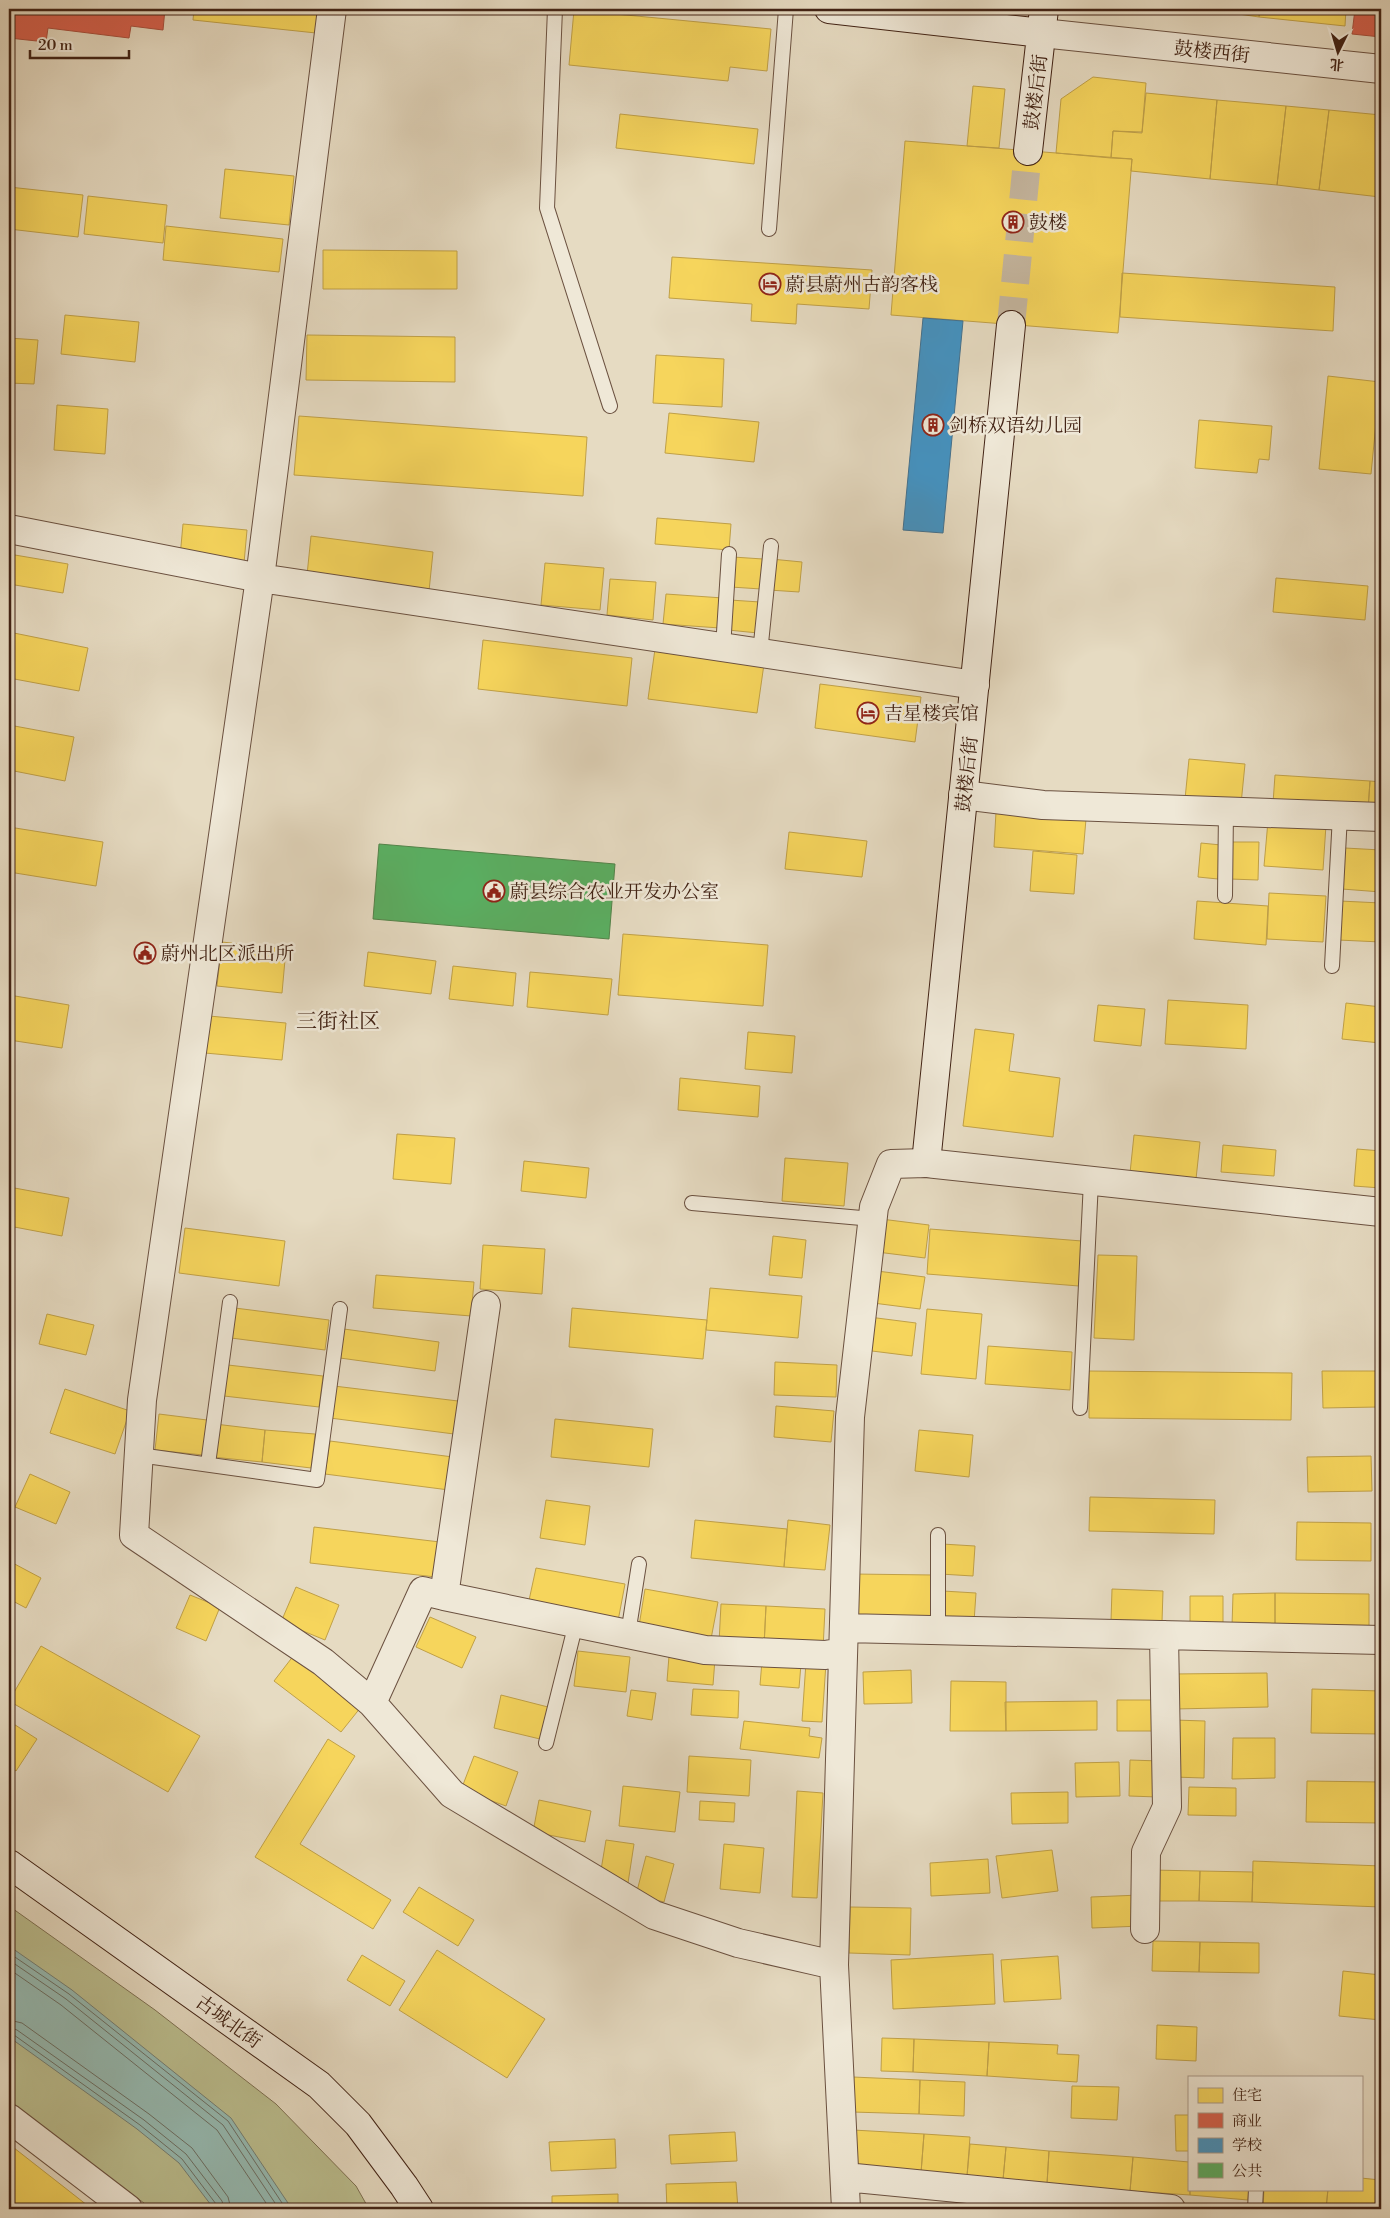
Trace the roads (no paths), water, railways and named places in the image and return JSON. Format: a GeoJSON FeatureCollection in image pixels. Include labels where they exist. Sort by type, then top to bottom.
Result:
{"type":"FeatureCollection","features":[{"type":"Feature","properties":{"kind":"street"},"geometry":{"type":"LineString","coordinates":[[332,9],[260,578],[142,1400],[134,1535],[324,1662],[372,1703],[452,1794],[654,1915],[738,1943],[834,1965]]}},
{"type":"Feature","properties":{"kind":"street","name":"鼓楼西街"},"geometry":{"type":"LineString","coordinates":[[829,9],[1043,21],[1381,69]]}},
{"type":"Feature","properties":{"kind":"street","name":"鼓楼后街"},"geometry":{"type":"LineString","coordinates":[[1028,151],[1043,21]]}},
{"type":"Feature","properties":{"kind":"street","name":"鼓楼后街"},"geometry":{"type":"LineString","coordinates":[[926,1163],[1011,325]]}},
{"type":"Feature","properties":{"kind":"street"},"geometry":{"type":"LineString","coordinates":[[9,529],[260,578],[975,685]]}},
{"type":"Feature","properties":{"kind":"street"},"geometry":{"type":"LineString","coordinates":[[963,794],[1044,805],[1381,817]]}},
{"type":"Feature","properties":{"kind":"street"},"geometry":{"type":"LineString","coordinates":[[846,2209],[834,1965],[850,1417],[874,1207],[891,1164],[926,1163],[1381,1212]]}},
{"type":"Feature","properties":{"kind":"street"},"geometry":{"type":"LineString","coordinates":[[444,1596],[486,1305]]}},
{"type":"Feature","properties":{"kind":"street"},"geometry":{"type":"LineString","coordinates":[[372,1703],[423,1591],[706,1650],[825,1655],[843,1640],[938,1630],[1381,1640]]}},
{"type":"Feature","properties":{"kind":"street"},"geometry":{"type":"LineString","coordinates":[[1145,1929],[1146,1852],[1167,1808],[1164,1635]]}},
{"type":"Feature","properties":{"kind":"street","name":"古城北街"},"geometry":{"type":"LineString","coordinates":[[9,1864],[319,2085],[358,2124],[404,2186],[418,2209]]}},
{"type":"Feature","properties":{"kind":"street"},"geometry":{"type":"LineString","coordinates":[[9,2118],[128,2209]]}},
{"type":"Feature","properties":{"kind":"street"},"geometry":{"type":"LineString","coordinates":[[845,2177],[1171,2209]]}},
{"type":"Feature","properties":{"kind":"lane"},"geometry":{"type":"LineString","coordinates":[[555,9],[547,208],[610,406]]}},
{"type":"Feature","properties":{"kind":"lane"},"geometry":{"type":"LineString","coordinates":[[769,229],[786,9]]}},
{"type":"Feature","properties":{"kind":"lane"},"geometry":{"type":"LineString","coordinates":[[760,653],[771,546]]}},
{"type":"Feature","properties":{"kind":"lane"},"geometry":{"type":"LineString","coordinates":[[723,648],[729,554]]}},
{"type":"Feature","properties":{"kind":"lane"},"geometry":{"type":"LineString","coordinates":[[1225,896],[1226,811]]}},
{"type":"Feature","properties":{"kind":"lane"},"geometry":{"type":"LineString","coordinates":[[1332,966],[1340,816]]}},
{"type":"Feature","properties":{"kind":"lane"},"geometry":{"type":"LineString","coordinates":[[1080,1408],[1091,1181]]}},
{"type":"Feature","properties":{"kind":"lane"},"geometry":{"type":"LineString","coordinates":[[692,1204],[873,1219]]}},
{"type":"Feature","properties":{"kind":"lane"},"geometry":{"type":"LineString","coordinates":[[208,1464],[230,1302]]}},
{"type":"Feature","properties":{"kind":"lane"},"geometry":{"type":"LineString","coordinates":[[139,1455],[317,1480],[340,1308]]}},
{"type":"Feature","properties":{"kind":"lane"},"geometry":{"type":"LineString","coordinates":[[938,1534],[938,1630]]}},
{"type":"Feature","properties":{"kind":"lane"},"geometry":{"type":"LineString","coordinates":[[628,1634],[639,1564]]}},
{"type":"Feature","properties":{"kind":"lane"},"geometry":{"type":"LineString","coordinates":[[546,1743],[576,1623]]}},
{"type":"Feature","properties":{"kind":"lane"},"geometry":{"type":"LineString","coordinates":[[1255,2209],[1256,2190]]}},
{"type":"Feature","properties":{"kind":"water"},"geometry":{"type":"Polygon","coordinates":[[[9,1946],[72,1990],[231,2118],[292,2209],[214,2209],[179,2163],[137,2129],[9,2037],[9,1946]]]}},
{"type":"Feature","properties":{"kind":"tunnel"},"geometry":{"type":"LineString","coordinates":[[1011,325],[1028,151]]}},
{"type":"Feature","properties":{"kind":"place","name":"鼓楼"},"geometry":{"type":"Point","coordinates":[1013,222]}},
{"type":"Feature","properties":{"kind":"place","name":"蔚县蔚州古韵客栈"},"geometry":{"type":"Point","coordinates":[770,284]}},
{"type":"Feature","properties":{"kind":"place","name":"剑桥双语幼儿园"},"geometry":{"type":"Point","coordinates":[933,425]}},
{"type":"Feature","properties":{"kind":"place","name":"吉星楼宾馆"},"geometry":{"type":"Point","coordinates":[868,713]}},
{"type":"Feature","properties":{"kind":"place","name":"蔚县综合农业开发办公室"},"geometry":{"type":"Point","coordinates":[494,891]}},
{"type":"Feature","properties":{"kind":"place","name":"蔚州北区派出所"},"geometry":{"type":"Point","coordinates":[145,953]}},
{"type":"Feature","properties":{"kind":"district","name":"三街社区"},"geometry":{"type":"Point","coordinates":[338,1021]}}]}
